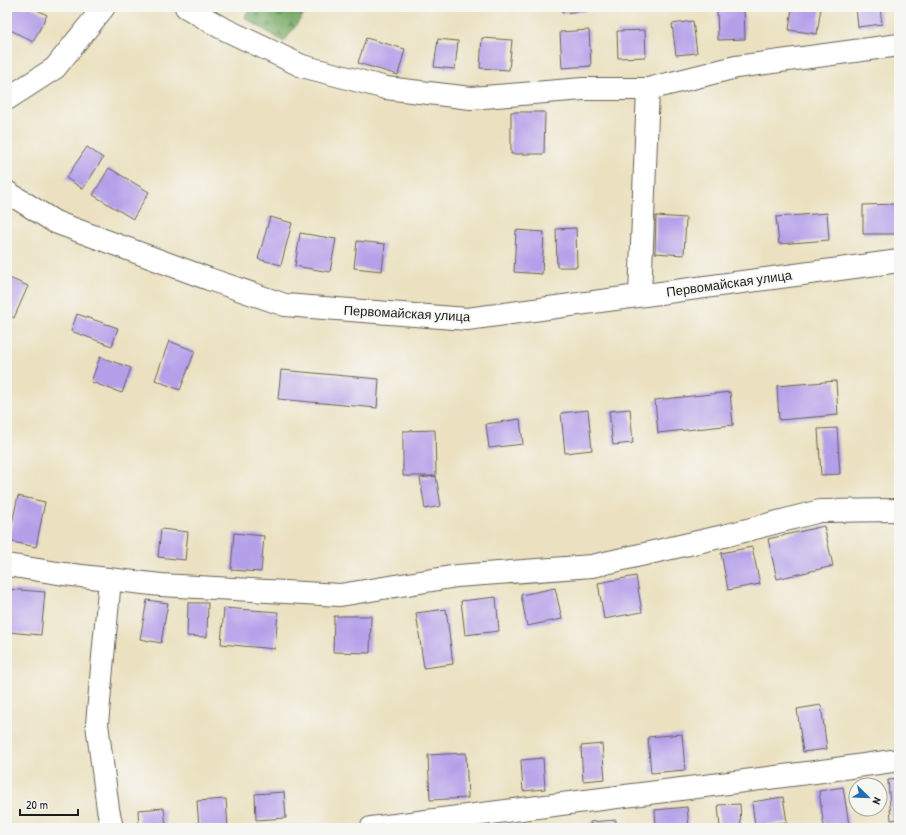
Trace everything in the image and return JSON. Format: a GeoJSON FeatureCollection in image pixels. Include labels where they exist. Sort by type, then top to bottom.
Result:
{"type":"FeatureCollection","features":[{"type":"Feature","properties":{"kind":"street"},"geometry":{"type":"LineString","coordinates":[[7,99],[55,68],[104,7]]}},
{"type":"Feature","properties":{"kind":"street"},"geometry":{"type":"LineString","coordinates":[[186,7],[220,27],[302,66],[386,88],[471,98],[583,89],[648,89],[736,67],[899,46]]}},
{"type":"Feature","properties":{"kind":"street"},"geometry":{"type":"LineString","coordinates":[[640,295],[648,89]]}},
{"type":"Feature","properties":{"kind":"street","name":"Первомайская улица"},"geometry":{"type":"LineString","coordinates":[[7,192],[56,222],[209,280],[285,305],[467,319],[899,261]]}},
{"type":"Feature","properties":{"kind":"street"},"geometry":{"type":"LineString","coordinates":[[7,565],[162,585],[340,595],[456,576],[592,566],[724,536],[820,511],[899,510]]}},
{"type":"Feature","properties":{"kind":"street"},"geometry":{"type":"LineString","coordinates":[[110,579],[97,724],[108,809],[112,828]]}},
{"type":"Feature","properties":{"kind":"street"},"geometry":{"type":"LineString","coordinates":[[371,828],[899,760]]}},
{"type":"Feature","properties":{"kind":"green space"},"geometry":{"type":"Polygon","coordinates":[[[249,7],[309,7],[284,42],[245,18],[249,7]]]}},
{"type":"Feature","properties":{"kind":"building"},"geometry":{"type":"Polygon","coordinates":[[[7,7],[31,7],[47,15],[33,42],[7,28],[7,7]]]}},
{"type":"Feature","properties":{"kind":"building"},"geometry":{"type":"Polygon","coordinates":[[[561,7],[585,7],[586,11],[562,13],[561,7]]]}},
{"type":"Feature","properties":{"kind":"building"},"geometry":{"type":"Polygon","coordinates":[[[792,7],[821,7],[817,34],[789,30],[792,7]]]}},
{"type":"Feature","properties":{"kind":"building"},"geometry":{"type":"Polygon","coordinates":[[[856,7],[880,7],[882,24],[858,27],[856,7]]]}},
{"type":"Feature","properties":{"kind":"building"},"geometry":{"type":"Polygon","coordinates":[[[744,9],[745,39],[718,40],[717,10],[744,9]]]}},
{"type":"Feature","properties":{"kind":"building"},"geometry":{"type":"Polygon","coordinates":[[[693,21],[697,53],[676,55],[672,24],[693,21]]]}},
{"type":"Feature","properties":{"kind":"building"},"geometry":{"type":"Polygon","coordinates":[[[589,30],[591,66],[562,68],[560,32],[589,30]]]}},
{"type":"Feature","properties":{"kind":"building"},"geometry":{"type":"Polygon","coordinates":[[[645,30],[646,57],[618,58],[617,31],[645,30]]]}},
{"type":"Feature","properties":{"kind":"building"},"geometry":{"type":"Polygon","coordinates":[[[366,38],[405,49],[398,75],[358,63],[366,38]]]}},
{"type":"Feature","properties":{"kind":"building"},"geometry":{"type":"Polygon","coordinates":[[[482,38],[512,40],[509,70],[480,68],[482,38]]]}},
{"type":"Feature","properties":{"kind":"building"},"geometry":{"type":"Polygon","coordinates":[[[438,39],[458,41],[455,69],[434,67],[438,39]]]}},
{"type":"Feature","properties":{"kind":"building"},"geometry":{"type":"Polygon","coordinates":[[[511,112],[545,112],[544,154],[511,154],[511,112]]]}},
{"type":"Feature","properties":{"kind":"building"},"geometry":{"type":"Polygon","coordinates":[[[87,147],[103,158],[83,189],[66,178],[87,147]]]}},
{"type":"Feature","properties":{"kind":"building"},"geometry":{"type":"Polygon","coordinates":[[[109,168],[149,192],[133,219],[93,195],[109,168]]]}},
{"type":"Feature","properties":{"kind":"building"},"geometry":{"type":"Polygon","coordinates":[[[898,204],[898,234],[863,234],[863,205],[898,204]]]}},
{"type":"Feature","properties":{"kind":"building"},"geometry":{"type":"Polygon","coordinates":[[[827,213],[829,240],[779,244],[776,217],[827,213]]]}},
{"type":"Feature","properties":{"kind":"building"},"geometry":{"type":"Polygon","coordinates":[[[656,216],[686,218],[684,255],[655,253],[656,216]]]}},
{"type":"Feature","properties":{"kind":"building"},"geometry":{"type":"Polygon","coordinates":[[[270,217],[292,223],[281,265],[258,259],[270,217]]]}},
{"type":"Feature","properties":{"kind":"building"},"geometry":{"type":"Polygon","coordinates":[[[576,228],[577,267],[557,267],[556,229],[576,228]]]}},
{"type":"Feature","properties":{"kind":"building"},"geometry":{"type":"Polygon","coordinates":[[[516,230],[544,232],[542,274],[514,272],[516,230]]]}},
{"type":"Feature","properties":{"kind":"building"},"geometry":{"type":"Polygon","coordinates":[[[300,233],[336,239],[330,272],[295,266],[300,233]]]}},
{"type":"Feature","properties":{"kind":"building"},"geometry":{"type":"Polygon","coordinates":[[[357,241],[385,244],[382,271],[354,268],[357,241]]]}},
{"type":"Feature","properties":{"kind":"building"},"geometry":{"type":"Polygon","coordinates":[[[7,277],[28,286],[14,318],[7,314],[7,277]]]}},
{"type":"Feature","properties":{"kind":"building"},"geometry":{"type":"Polygon","coordinates":[[[77,314],[118,328],[112,346],[71,331],[77,314]]]}},
{"type":"Feature","properties":{"kind":"building"},"geometry":{"type":"Polygon","coordinates":[[[169,341],[195,351],[180,390],[155,380],[169,341]]]}},
{"type":"Feature","properties":{"kind":"building"},"geometry":{"type":"Polygon","coordinates":[[[100,357],[131,368],[122,393],[91,382],[100,357]]]}},
{"type":"Feature","properties":{"kind":"building"},"geometry":{"type":"Polygon","coordinates":[[[281,370],[379,379],[377,408],[278,399],[281,370]]]}},
{"type":"Feature","properties":{"kind":"building"},"geometry":{"type":"Polygon","coordinates":[[[836,381],[838,415],[779,420],[777,386],[836,381]]]}},
{"type":"Feature","properties":{"kind":"building"},"geometry":{"type":"Polygon","coordinates":[[[730,392],[733,425],[658,433],[655,400],[730,392]]]}},
{"type":"Feature","properties":{"kind":"building"},"geometry":{"type":"Polygon","coordinates":[[[630,409],[633,443],[613,445],[609,411],[630,409]]]}},
{"type":"Feature","properties":{"kind":"building"},"geometry":{"type":"Polygon","coordinates":[[[588,410],[592,450],[565,453],[561,413],[588,410]]]}},
{"type":"Feature","properties":{"kind":"building"},"geometry":{"type":"Polygon","coordinates":[[[520,419],[523,444],[489,448],[486,424],[520,419]]]}},
{"type":"Feature","properties":{"kind":"building"},"geometry":{"type":"Polygon","coordinates":[[[837,428],[840,474],[821,475],[818,429],[837,428]]]}},
{"type":"Feature","properties":{"kind":"building"},"geometry":{"type":"Polygon","coordinates":[[[435,430],[436,476],[403,476],[403,431],[435,430]]]}},
{"type":"Feature","properties":{"kind":"building"},"geometry":{"type":"Polygon","coordinates":[[[436,476],[441,506],[425,509],[420,478],[436,476]]]}},
{"type":"Feature","properties":{"kind":"building"},"geometry":{"type":"Polygon","coordinates":[[[18,496],[45,502],[36,547],[8,541],[18,496]]]}},
{"type":"Feature","properties":{"kind":"building"},"geometry":{"type":"Polygon","coordinates":[[[824,526],[833,566],[777,579],[768,539],[824,526]]]}},
{"type":"Feature","properties":{"kind":"building"},"geometry":{"type":"Polygon","coordinates":[[[161,529],[188,532],[185,560],[158,557],[161,529]]]}},
{"type":"Feature","properties":{"kind":"building"},"geometry":{"type":"Polygon","coordinates":[[[234,533],[264,536],[261,572],[231,570],[234,533]]]}},
{"type":"Feature","properties":{"kind":"building"},"geometry":{"type":"Polygon","coordinates":[[[752,547],[760,584],[728,590],[721,553],[752,547]]]}},
{"type":"Feature","properties":{"kind":"building"},"geometry":{"type":"Polygon","coordinates":[[[636,576],[642,612],[604,619],[598,583],[636,576]]]}},
{"type":"Feature","properties":{"kind":"building"},"geometry":{"type":"Polygon","coordinates":[[[555,588],[562,619],[527,626],[521,595],[555,588]]]}},
{"type":"Feature","properties":{"kind":"building"},"geometry":{"type":"Polygon","coordinates":[[[7,589],[45,592],[41,635],[7,632],[7,589]]]}},
{"type":"Feature","properties":{"kind":"building"},"geometry":{"type":"Polygon","coordinates":[[[496,597],[499,631],[465,635],[461,601],[496,597]]]}},
{"type":"Feature","properties":{"kind":"building"},"geometry":{"type":"Polygon","coordinates":[[[147,600],[168,603],[161,643],[140,639],[147,600]]]}},
{"type":"Feature","properties":{"kind":"building"},"geometry":{"type":"Polygon","coordinates":[[[188,603],[208,603],[207,637],[187,636],[188,603]]]}},
{"type":"Feature","properties":{"kind":"building"},"geometry":{"type":"Polygon","coordinates":[[[224,608],[278,612],[275,649],[221,644],[224,608]]]}},
{"type":"Feature","properties":{"kind":"building"},"geometry":{"type":"Polygon","coordinates":[[[446,609],[453,664],[424,668],[416,613],[446,609]]]}},
{"type":"Feature","properties":{"kind":"building"},"geometry":{"type":"Polygon","coordinates":[[[334,616],[371,616],[370,653],[333,652],[334,616]]]}},
{"type":"Feature","properties":{"kind":"building"},"geometry":{"type":"Polygon","coordinates":[[[821,705],[827,749],[803,752],[797,709],[821,705]]]}},
{"type":"Feature","properties":{"kind":"building"},"geometry":{"type":"Polygon","coordinates":[[[682,734],[685,770],[651,773],[648,737],[682,734]]]}},
{"type":"Feature","properties":{"kind":"building"},"geometry":{"type":"Polygon","coordinates":[[[602,744],[605,779],[583,781],[581,746],[602,744]]]}},
{"type":"Feature","properties":{"kind":"building"},"geometry":{"type":"Polygon","coordinates":[[[466,753],[468,798],[430,800],[428,755],[466,753]]]}},
{"type":"Feature","properties":{"kind":"building"},"geometry":{"type":"Polygon","coordinates":[[[543,758],[545,789],[523,791],[521,760],[543,758]]]}},
{"type":"Feature","properties":{"kind":"building"},"geometry":{"type":"Polygon","coordinates":[[[899,779],[899,819],[891,820],[888,780],[899,779]]]}},
{"type":"Feature","properties":{"kind":"building"},"geometry":{"type":"Polygon","coordinates":[[[843,787],[849,825],[824,828],[819,791],[843,787]]]}},
{"type":"Feature","properties":{"kind":"building"},"geometry":{"type":"Polygon","coordinates":[[[284,792],[286,818],[256,820],[255,794],[284,792]]]}},
{"type":"Feature","properties":{"kind":"building"},"geometry":{"type":"Polygon","coordinates":[[[783,797],[787,822],[755,826],[752,802],[783,797]]]}},
{"type":"Feature","properties":{"kind":"building"},"geometry":{"type":"Polygon","coordinates":[[[226,799],[228,827],[199,828],[197,801],[226,799]]]}},
{"type":"Feature","properties":{"kind":"building"},"geometry":{"type":"Polygon","coordinates":[[[740,804],[741,828],[720,828],[718,805],[740,804]]]}},
{"type":"Feature","properties":{"kind":"building"},"geometry":{"type":"Polygon","coordinates":[[[687,807],[689,828],[656,828],[655,810],[687,807]]]}},
{"type":"Feature","properties":{"kind":"building"},"geometry":{"type":"Polygon","coordinates":[[[164,808],[166,828],[139,828],[138,810],[164,808]]]}},
{"type":"Feature","properties":{"kind":"building"},"geometry":{"type":"Polygon","coordinates":[[[616,820],[616,828],[591,828],[590,822],[616,820]]]}}]}
